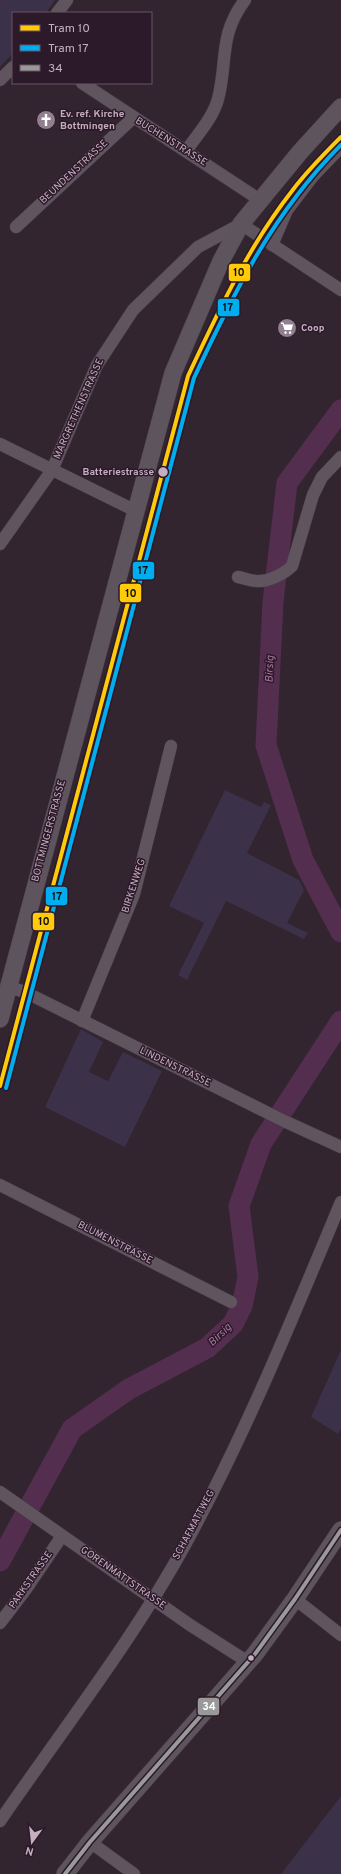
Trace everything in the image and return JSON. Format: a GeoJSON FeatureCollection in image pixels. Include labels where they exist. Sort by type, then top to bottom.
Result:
{"type":"FeatureCollection","features":[{"type":"Feature","properties":{"kind":"main road","name":"BOTTMINGERSTRASSE"},"geometry":{"type":"LineString","coordinates":[[0,1020],[173,373],[221,261],[241,224],[300,152],[341,107]]}},
{"type":"Feature","properties":{"kind":"main road"},"geometry":{"type":"LineString","coordinates":[[65,1874],[90,1842],[248,1662],[295,1599],[341,1530]]}},
{"type":"Feature","properties":{"kind":"street"},"geometry":{"type":"LineString","coordinates":[[58,12],[66,0]]}},
{"type":"Feature","properties":{"kind":"street"},"geometry":{"type":"LineString","coordinates":[[186,151],[206,124],[218,100],[226,38],[237,11],[245,0]]}},
{"type":"Feature","properties":{"kind":"street"},"geometry":{"type":"LineString","coordinates":[[0,80],[12,68]]}},
{"type":"Feature","properties":{"kind":"street","name":"BUCHENSTRASSE"},"geometry":{"type":"LineString","coordinates":[[83,84],[133,118],[260,200]]}},
{"type":"Feature","properties":{"kind":"street","name":"BEUNDENSTRASSE"},"geometry":{"type":"LineString","coordinates":[[16,227],[133,118]]}},
{"type":"Feature","properties":{"kind":"street"},"geometry":{"type":"LineString","coordinates":[[272,245],[287,210],[313,176],[341,147]]}},
{"type":"Feature","properties":{"kind":"street"},"geometry":{"type":"LineString","coordinates":[[241,224],[341,290]]}},
{"type":"Feature","properties":{"kind":"street","name":"MARGRETHENSTRASSE"},"geometry":{"type":"LineString","coordinates":[[0,544],[52,470],[97,365],[110,343],[136,306],[198,247],[241,224]]}},
{"type":"Feature","properties":{"kind":"street"},"geometry":{"type":"LineString","coordinates":[[0,444],[136,511]]}},
{"type":"Feature","properties":{"kind":"street"},"geometry":{"type":"LineString","coordinates":[[238,577],[260,582],[284,572],[292,566],[307,510],[313,495],[322,477],[341,457]]}},
{"type":"Feature","properties":{"kind":"street","name":"BIRKENWEG"},"geometry":{"type":"LineString","coordinates":[[82,1021],[134,894],[171,746]]}},
{"type":"Feature","properties":{"kind":"street","name":"LINDENSTRASSE"},"geometry":{"type":"LineString","coordinates":[[9,986],[25,992],[284,1121],[341,1147]]}},
{"type":"Feature","properties":{"kind":"street","name":"BLUMENSTRASSE"},"geometry":{"type":"LineString","coordinates":[[0,1185],[231,1302]]}},
{"type":"Feature","properties":{"kind":"street","name":"SCHAFMATTWEG"},"geometry":{"type":"LineString","coordinates":[[0,1820],[128,1639],[186,1543],[233,1451],[341,1202]]}},
{"type":"Feature","properties":{"kind":"street","name":"GORENMATTSTRASSE"},"geometry":{"type":"LineString","coordinates":[[0,1492],[153,1599],[248,1662]]}},
{"type":"Feature","properties":{"kind":"street","name":"PARKSTRASSE"},"geometry":{"type":"LineString","coordinates":[[0,1623],[26,1589],[62,1536]]}},
{"type":"Feature","properties":{"kind":"street"},"geometry":{"type":"LineString","coordinates":[[295,1599],[341,1635]]}},
{"type":"Feature","properties":{"kind":"street"},"geometry":{"type":"LineString","coordinates":[[90,1842],[134,1874]]}},
{"type":"Feature","properties":{"kind":"shaded area"},"geometry":{"type":"Polygon","coordinates":[[[0,0],[55,0],[47,12],[12,12],[12,54],[0,67],[0,0]]]}},
{"type":"Feature","properties":{"kind":"shaded area"},"geometry":{"type":"Polygon","coordinates":[[[225,790],[261,807],[264,802],[271,805],[247,853],[299,880],[304,890],[287,923],[308,933],[304,939],[226,901],[187,980],[178,975],[204,923],[169,906],[225,790]]]}},
{"type":"Feature","properties":{"kind":"shaded area"},"geometry":{"type":"Polygon","coordinates":[[[81,1029],[103,1042],[89,1072],[108,1081],[123,1052],[162,1071],[125,1147],[45,1107],[81,1029]]]}},
{"type":"Feature","properties":{"kind":"shaded area"},"geometry":{"type":"Polygon","coordinates":[[[341,1350],[341,1429],[338,1434],[311,1417],[341,1350]]]}},
{"type":"Feature","properties":{"kind":"shaded area"},"geometry":{"type":"Polygon","coordinates":[[[341,1796],[341,1874],[281,1874],[341,1796]]]}},
{"type":"Feature","properties":{"kind":"waterway","name":"Birsig"},"geometry":{"type":"LineString","coordinates":[[341,410],[287,483],[273,602],[266,745],[303,860],[341,932]]}},
{"type":"Feature","properties":{"kind":"waterway","name":"Birsig"},"geometry":{"type":"LineString","coordinates":[[0,1561],[72,1429],[129,1389],[207,1348],[233,1324],[242,1306],[248,1277],[239,1206],[261,1144],[341,1021]]}},
{"type":"Feature","properties":{"kind":"tram line","name":"10"},"geometry":{"type":"LineString","coordinates":[[0,1086],[188,376],[222,304],[261,235],[276,212],[298,184],[341,137]]}},
{"type":"Feature","properties":{"kind":"tram line","name":"17"},"geometry":{"type":"LineString","coordinates":[[6,1088],[194,378],[240,284],[275,226],[295,198],[341,145]]}},
{"type":"Feature","properties":{"kind":"transit line","name":"34"},"geometry":{"type":"LineString","coordinates":[[65,1874],[90,1842],[255,1654],[295,1599],[341,1530]]}},
{"type":"Feature","properties":{"kind":"place","name":"Ev. ref. Kirche Bottmingen"},"geometry":{"type":"Point","coordinates":[46,120]}},
{"type":"Feature","properties":{"kind":"place","name":"Coop"},"geometry":{"type":"Point","coordinates":[287,328]}},
{"type":"Feature","properties":{"kind":"place","name":"Batteriestrasse"},"geometry":{"type":"Point","coordinates":[163,472]}}]}
